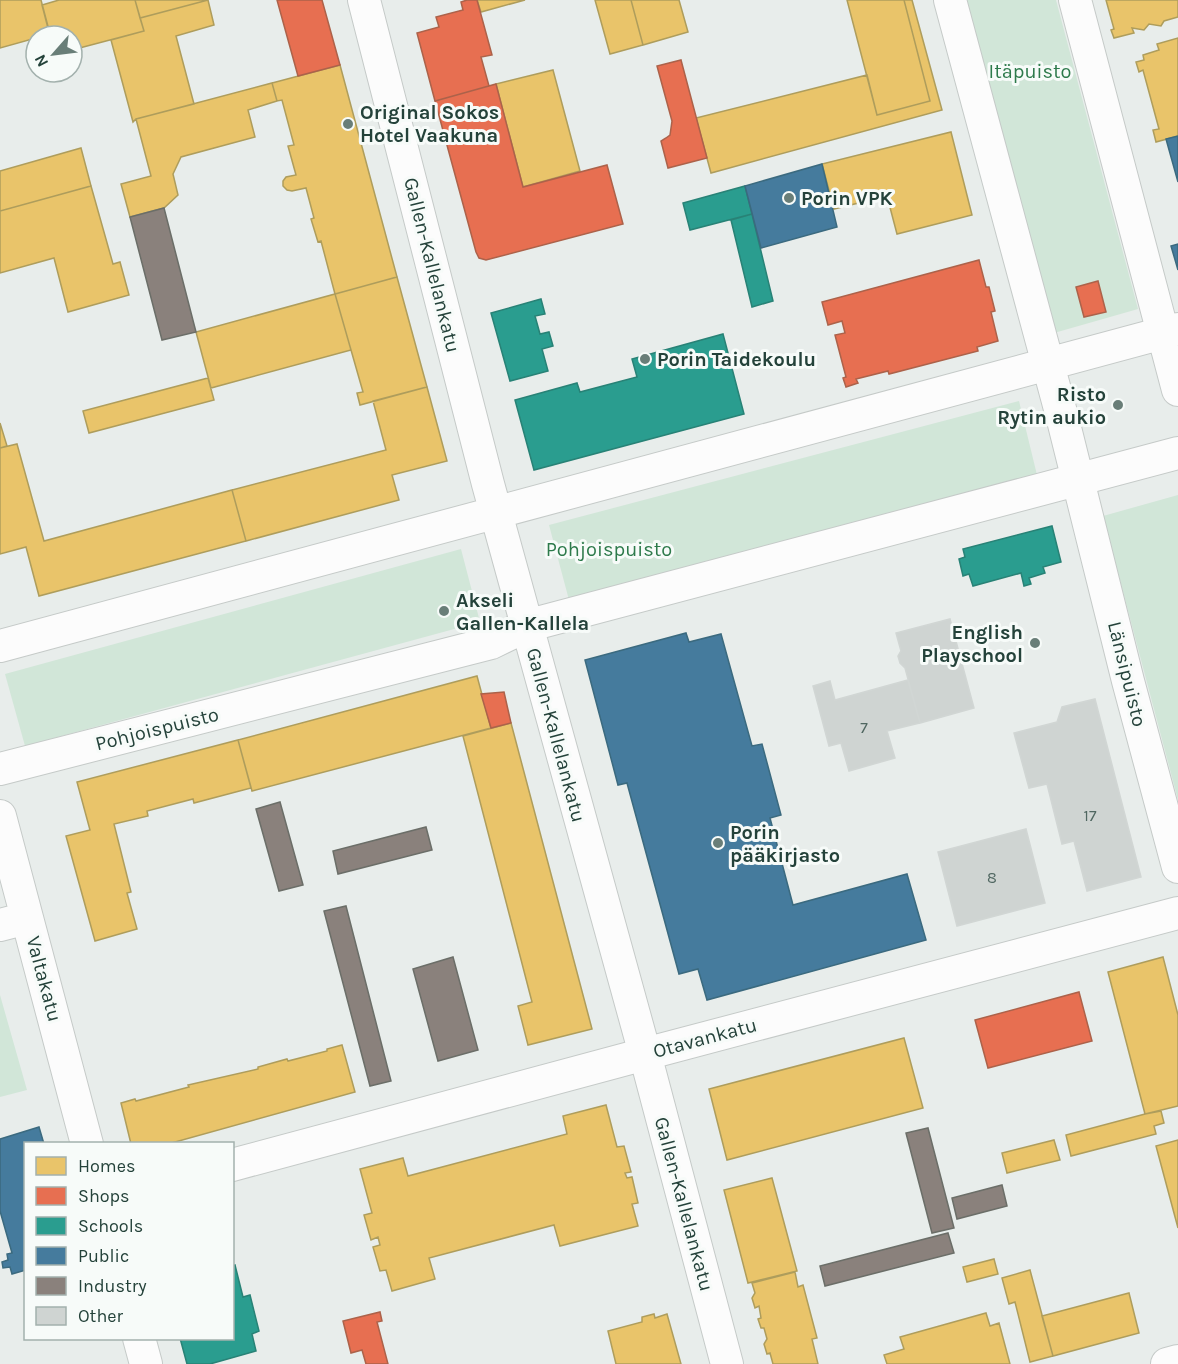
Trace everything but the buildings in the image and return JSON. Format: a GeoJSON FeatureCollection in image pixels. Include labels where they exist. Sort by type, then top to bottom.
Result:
{"type":"FeatureCollection","features":[{"type":"Feature","properties":{"kind":"street","name":"Gallen-Kallelankatu"},"geometry":{"type":"LineString","coordinates":[[364,0],[526,626],[645,1054],[727,1364]]}},
{"type":"Feature","properties":{"kind":"street"},"geometry":{"type":"LineString","coordinates":[[950,0],[1048,363]]}},
{"type":"Feature","properties":{"kind":"street"},"geometry":{"type":"LineString","coordinates":[[1075,0],[1170,331],[1178,390]]}},
{"type":"Feature","properties":{"kind":"street"},"geometry":{"type":"LineString","coordinates":[[0,645],[1170,331]]}},
{"type":"Feature","properties":{"kind":"street","name":"Länsipuisto"},"geometry":{"type":"LineString","coordinates":[[1048,363],[1125,670],[1178,867]]}},
{"type":"Feature","properties":{"kind":"street","name":"Pohjoispuisto"},"geometry":{"type":"LineString","coordinates":[[0,769],[491,643],[526,626],[1178,453]]}},
{"type":"Feature","properties":{"kind":"street","name":"Valtakatu"},"geometry":{"type":"LineString","coordinates":[[0,816],[14,922],[87,1142]]}},
{"type":"Feature","properties":{"kind":"street","name":"Otavankatu"},"geometry":{"type":"LineString","coordinates":[[234,1164],[1178,913]]}},
{"type":"Feature","properties":{"kind":"street"},"geometry":{"type":"LineString","coordinates":[[140,1340],[146,1364]]}},
{"type":"Feature","properties":{"kind":"street"},"geometry":{"type":"LineString","coordinates":[[1167,1364],[1178,1361]]}},
{"type":"Feature","properties":{"kind":"green space","name":"Itäpuisto"},"geometry":{"type":"Polygon","coordinates":[[[966,0],[1056,0],[1138,309],[1054,333],[966,0]]]}},
{"type":"Feature","properties":{"kind":"green space","name":"Pohjoispuisto"},"geometry":{"type":"Polygon","coordinates":[[[1019,401],[1037,475],[569,600],[549,525],[1019,401]]]}},
{"type":"Feature","properties":{"kind":"green space"},"geometry":{"type":"Polygon","coordinates":[[[1178,495],[1178,800],[1103,516],[1178,495]]]}},
{"type":"Feature","properties":{"kind":"green space"},"geometry":{"type":"Polygon","coordinates":[[[461,549],[480,622],[25,746],[5,674],[461,549]]]}},
{"type":"Feature","properties":{"kind":"green space"},"geometry":{"type":"Polygon","coordinates":[[[0,995],[27,1090],[0,1097],[0,995]]]}},
{"type":"Feature","properties":{"kind":"place","name":"Original Sokos Hotel Vaakuna"},"geometry":{"type":"Point","coordinates":[348,124]}},
{"type":"Feature","properties":{"kind":"place","name":"Porin VPK"},"geometry":{"type":"Point","coordinates":[789,198]}},
{"type":"Feature","properties":{"kind":"place","name":"Porin Taidekoulu"},"geometry":{"type":"Point","coordinates":[645,359]}},
{"type":"Feature","properties":{"kind":"place","name":"Risto Rytin aukio"},"geometry":{"type":"Point","coordinates":[1118,405]}},
{"type":"Feature","properties":{"kind":"place","name":"Akseli Gallen-Kallela"},"geometry":{"type":"Point","coordinates":[444,611]}},
{"type":"Feature","properties":{"kind":"place","name":"English Playschool"},"geometry":{"type":"Point","coordinates":[1035,643]}},
{"type":"Feature","properties":{"kind":"place","name":"Porin pääkirjasto"},"geometry":{"type":"Point","coordinates":[718,843]}}]}
